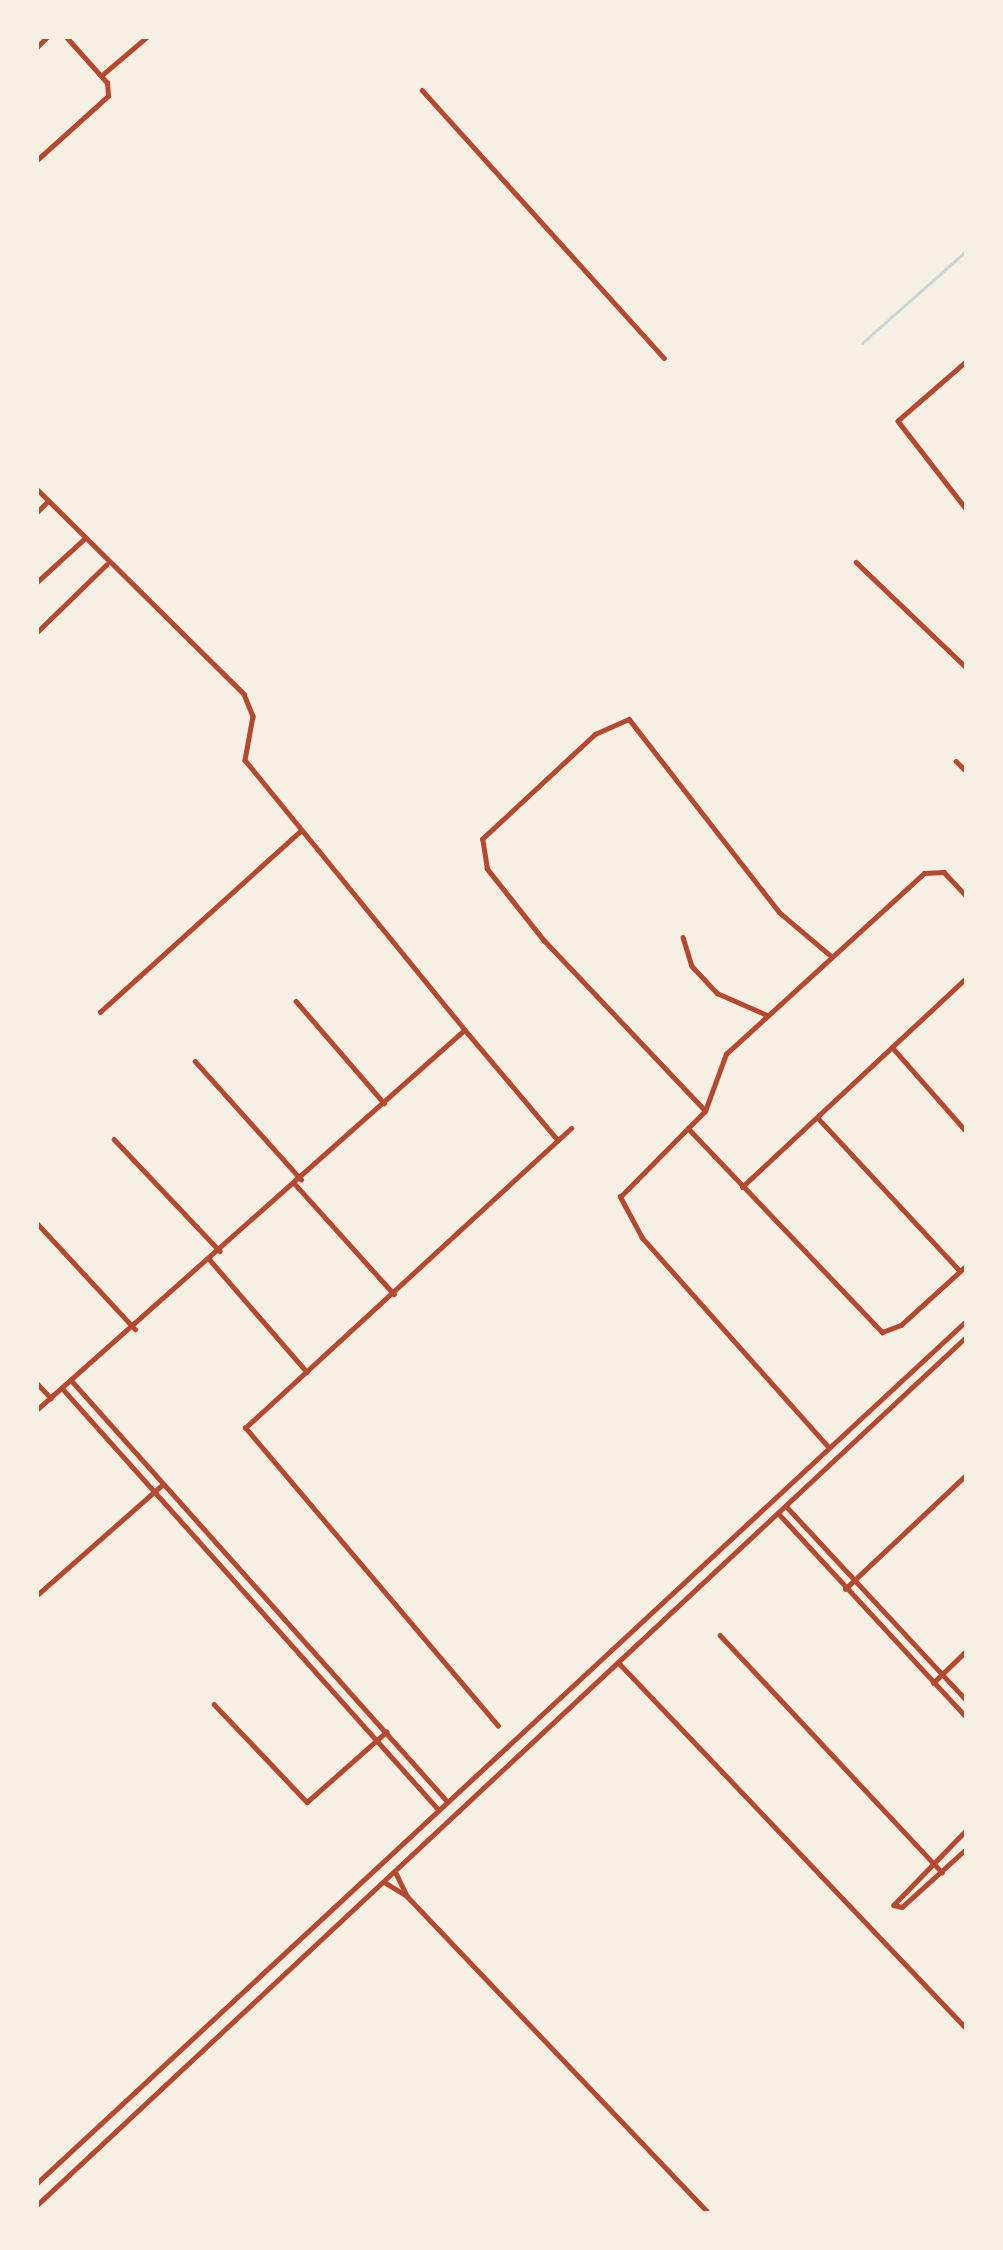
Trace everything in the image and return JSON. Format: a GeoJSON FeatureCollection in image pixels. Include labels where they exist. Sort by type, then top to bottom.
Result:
{"type":"FeatureCollection","features":[{"type":"Feature","properties":{"kind":"street"},"geometry":{"type":"LineString","coordinates":[[36,48],[48,36]]}},
{"type":"Feature","properties":{"kind":"street"},"geometry":{"type":"LineString","coordinates":[[36,161],[107,96],[101,76],[65,36]]}},
{"type":"Feature","properties":{"kind":"street"},"geometry":{"type":"LineString","coordinates":[[101,76],[148,36]]}},
{"type":"Feature","properties":{"kind":"street"},"geometry":{"type":"LineString","coordinates":[[422,90],[664,358]]}},
{"type":"Feature","properties":{"kind":"street"},"geometry":{"type":"LineString","coordinates":[[967,361],[898,421],[967,510]]}},
{"type":"Feature","properties":{"kind":"street"},"geometry":{"type":"LineString","coordinates":[[36,488],[106,566],[244,694],[253,716],[245,760],[558,1140]]}},
{"type":"Feature","properties":{"kind":"street"},"geometry":{"type":"LineString","coordinates":[[36,512],[48,501]]}},
{"type":"Feature","properties":{"kind":"street"},"geometry":{"type":"LineString","coordinates":[[36,583],[83,540]]}},
{"type":"Feature","properties":{"kind":"street"},"geometry":{"type":"LineString","coordinates":[[856,562],[967,668]]}},
{"type":"Feature","properties":{"kind":"street"},"geometry":{"type":"LineString","coordinates":[[36,633],[106,566]]}},
{"type":"Feature","properties":{"kind":"street"},"geometry":{"type":"LineString","coordinates":[[704,1111],[544,941],[488,869],[482,839],[595,734],[629,719],[779,912],[831,956]]}},
{"type":"Feature","properties":{"kind":"street"},"geometry":{"type":"LineString","coordinates":[[956,761],[967,772]]}},
{"type":"Feature","properties":{"kind":"street"},"geometry":{"type":"LineString","coordinates":[[100,1012],[300,831]]}},
{"type":"Feature","properties":{"kind":"street"},"geometry":{"type":"LineString","coordinates":[[829,1448],[621,1207],[626,1185],[704,1111],[725,1054],[934,868],[967,897]]}},
{"type":"Feature","properties":{"kind":"street"},"geometry":{"type":"LineString","coordinates":[[683,937],[692,966],[717,993],[767,1015]]}},
{"type":"Feature","properties":{"kind":"street"},"geometry":{"type":"LineString","coordinates":[[742,1187],[967,977]]}},
{"type":"Feature","properties":{"kind":"street"},"geometry":{"type":"LineString","coordinates":[[296,1001],[384,1103]]}},
{"type":"Feature","properties":{"kind":"street"},"geometry":{"type":"LineString","coordinates":[[36,1411],[136,1329],[465,1030]]}},
{"type":"Feature","properties":{"kind":"street"},"geometry":{"type":"LineString","coordinates":[[892,1047],[965,1126]]}},
{"type":"Feature","properties":{"kind":"street"},"geometry":{"type":"LineString","coordinates":[[195,1061],[394,1294]]}},
{"type":"Feature","properties":{"kind":"street"},"geometry":{"type":"LineString","coordinates":[[818,1118],[960,1271]]}},
{"type":"Feature","properties":{"kind":"street"},"geometry":{"type":"LineString","coordinates":[[498,1726],[245,1428],[571,1128]]}},
{"type":"Feature","properties":{"kind":"street"},"geometry":{"type":"LineString","coordinates":[[688,1128],[882,1333],[902,1325],[967,1264]]}},
{"type":"Feature","properties":{"kind":"street"},"geometry":{"type":"LineString","coordinates":[[114,1139],[220,1251]]}},
{"type":"Feature","properties":{"kind":"street"},"geometry":{"type":"LineString","coordinates":[[36,1222],[136,1329]]}},
{"type":"Feature","properties":{"kind":"street"},"geometry":{"type":"LineString","coordinates":[[210,1260],[307,1372]]}},
{"type":"Feature","properties":{"kind":"street"},"geometry":{"type":"LineString","coordinates":[[36,2184],[967,1320]]}},
{"type":"Feature","properties":{"kind":"street"},"geometry":{"type":"LineString","coordinates":[[36,2206],[967,1336]]}},
{"type":"Feature","properties":{"kind":"street"},"geometry":{"type":"LineString","coordinates":[[71,1380],[448,1802]]}},
{"type":"Feature","properties":{"kind":"street"},"geometry":{"type":"LineString","coordinates":[[36,1382],[51,1398]]}},
{"type":"Feature","properties":{"kind":"street"},"geometry":{"type":"LineString","coordinates":[[62,1388],[439,1810]]}},
{"type":"Feature","properties":{"kind":"street"},"geometry":{"type":"LineString","coordinates":[[845,1589],[967,1474]]}},
{"type":"Feature","properties":{"kind":"street"},"geometry":{"type":"LineString","coordinates":[[36,1596],[164,1484]]}},
{"type":"Feature","properties":{"kind":"street"},"geometry":{"type":"LineString","coordinates":[[786,1506],[967,1701]]}},
{"type":"Feature","properties":{"kind":"street"},"geometry":{"type":"LineString","coordinates":[[778,1514],[967,1718]]}},
{"type":"Feature","properties":{"kind":"street"},"geometry":{"type":"LineString","coordinates":[[719,1550],[728,1560]]}},
{"type":"Feature","properties":{"kind":"street"},"geometry":{"type":"LineString","coordinates":[[720,1635],[942,1872]]}},
{"type":"Feature","properties":{"kind":"street"},"geometry":{"type":"LineString","coordinates":[[934,1683],[967,1650]]}},
{"type":"Feature","properties":{"kind":"street"},"geometry":{"type":"LineString","coordinates":[[618,1661],[967,2030]]}},
{"type":"Feature","properties":{"kind":"street"},"geometry":{"type":"LineString","coordinates":[[214,1704],[307,1802],[386,1732]]}},
{"type":"Feature","properties":{"kind":"street"},"geometry":{"type":"LineString","coordinates":[[967,1830],[894,1906],[967,1848]]}},
{"type":"Feature","properties":{"kind":"street"},"geometry":{"type":"LineString","coordinates":[[395,1871],[407,1896]]}},
{"type":"Feature","properties":{"kind":"street"},"geometry":{"type":"LineString","coordinates":[[384,1882],[407,1896],[710,2214]]}},
{"type":"Feature","properties":{"kind":"waterway"},"geometry":{"type":"LineString","coordinates":[[862,343],[967,250]]}}]}
